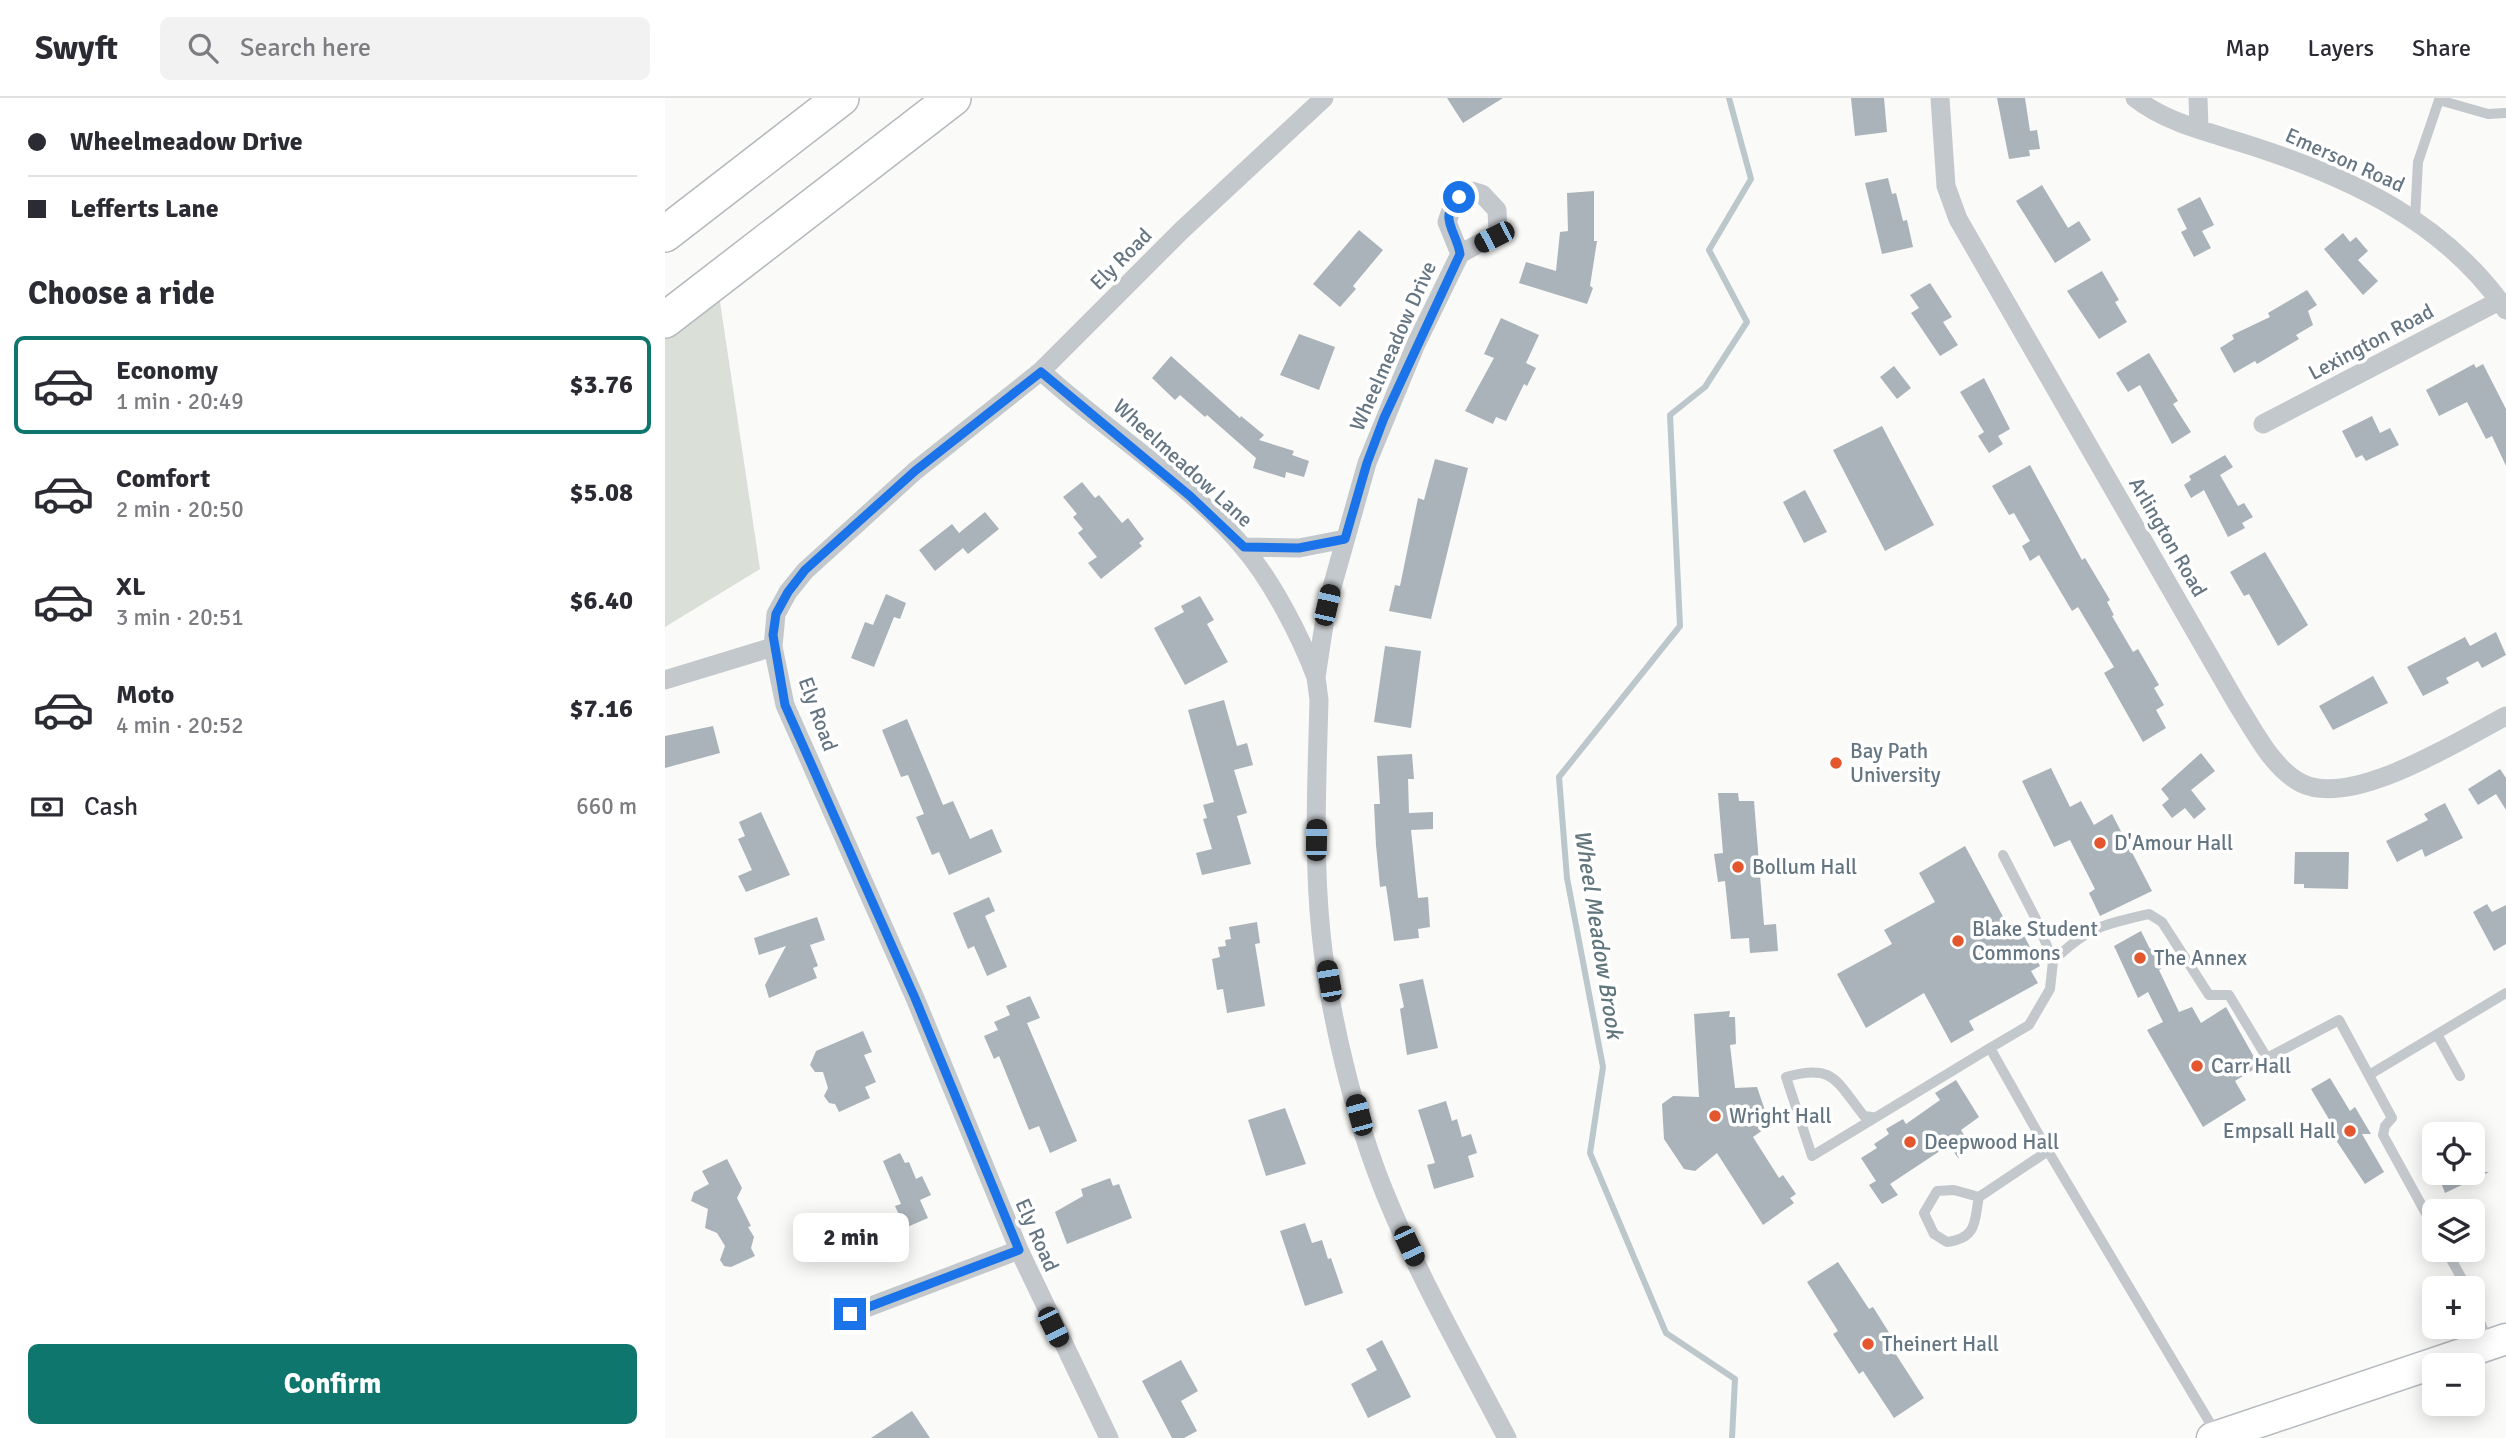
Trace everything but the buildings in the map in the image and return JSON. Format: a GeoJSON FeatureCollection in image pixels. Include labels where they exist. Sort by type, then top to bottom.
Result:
{"type":"FeatureCollection","features":[{"type":"Feature","properties":{"kind":"highway"},"geometry":{"type":"LineString","coordinates":[[665,234],[841,98]]}},
{"type":"Feature","properties":{"kind":"highway"},"geometry":{"type":"LineString","coordinates":[[665,320],[953,98]]}},
{"type":"Feature","properties":{"kind":"main road"},"geometry":{"type":"LineString","coordinates":[[2215,1437],[2498,1342]]}},
{"type":"Feature","properties":{"kind":"street","name":"Ely Road"},"geometry":{"type":"LineString","coordinates":[[1109,1438],[1019,1250],[915,998],[785,705],[773,647],[776,614],[805,570],[915,471],[1041,372],[1182,230],[1324,98]]}},
{"type":"Feature","properties":{"kind":"street","name":"Arlington Road"},"geometry":{"type":"LineString","coordinates":[[1940,98],[1946,186],[1958,219],[2237,704],[2266,748],[2288,773],[2315,789],[2336,789],[2370,781],[2418,762],[2506,716]]}},
{"type":"Feature","properties":{"kind":"street","name":"Emerson Road"},"geometry":{"type":"LineString","coordinates":[[2135,98],[2152,110],[2316,169],[2380,198],[2415,218],[2448,245],[2503,305]]}},
{"type":"Feature","properties":{"kind":"street"},"geometry":{"type":"LineString","coordinates":[[2198,98],[2199,128]]}},
{"type":"Feature","properties":{"kind":"street","name":"Wheelmeadow Drive"},"geometry":{"type":"LineString","coordinates":[[1460,254],[1384,418],[1367,463],[1327,605],[1315,677],[1319,700],[1316,840],[1321,935],[1341,1050],[1364,1136],[1385,1196],[1432,1296],[1507,1438]]}},
{"type":"Feature","properties":{"kind":"street","name":"Lexington Road"},"geometry":{"type":"LineString","coordinates":[[2263,424],[2503,305]]}},
{"type":"Feature","properties":{"kind":"street","name":"Wheelmeadow Lane"},"geometry":{"type":"LineString","coordinates":[[1041,372],[1181,488],[1244,547],[1265,576],[1315,677]]}},
{"type":"Feature","properties":{"kind":"street"},"geometry":{"type":"LineString","coordinates":[[1244,547],[1299,548],[1345,539]]}},
{"type":"Feature","properties":{"kind":"street"},"geometry":{"type":"LineString","coordinates":[[665,680],[773,647]]}},
{"type":"Feature","properties":{"kind":"street"},"geometry":{"type":"LineString","coordinates":[[850,1314],[1019,1250]]}},
{"type":"Feature","properties":{"kind":"lane"},"geometry":{"type":"LineString","coordinates":[[2415,218],[2418,162],[2439,99],[2488,114],[2506,113]]}},
{"type":"Feature","properties":{"kind":"lane"},"geometry":{"type":"LineString","coordinates":[[1872,1117],[1864,1115],[1832,1075],[1816,1071],[1786,1077],[1812,1156],[1872,1117],[2029,1025],[2050,989],[2053,961],[2037,921],[2003,855]]}},
{"type":"Feature","properties":{"kind":"lane"},"geometry":{"type":"LineString","coordinates":[[2053,961],[2079,936],[2100,925],[2149,914],[2162,922],[2209,995],[2229,995],[2267,1058],[2339,1020],[2392,1118],[2385,1126],[2383,1135],[2422,1206]]}},
{"type":"Feature","properties":{"kind":"lane"},"geometry":{"type":"LineString","coordinates":[[2369,1074],[2438,1036],[2506,993]]}},
{"type":"Feature","properties":{"kind":"lane"},"geometry":{"type":"LineString","coordinates":[[2438,1036],[2460,1076]]}},
{"type":"Feature","properties":{"kind":"lane"},"geometry":{"type":"LineString","coordinates":[[1990,1048],[2215,1437]]}},
{"type":"Feature","properties":{"kind":"lane"},"geometry":{"type":"LineString","coordinates":[[1979,1197],[2048,1151]]}},
{"type":"Feature","properties":{"kind":"lane"},"geometry":{"type":"LineString","coordinates":[[1958,1190],[1979,1197],[1978,1219],[1969,1232],[1947,1242],[1934,1234],[1924,1213],[1937,1191],[1958,1190]]}},
{"type":"Feature","properties":{"kind":"lane"},"geometry":{"type":"LineString","coordinates":[[2485,1322],[2498,1342]]}},
{"type":"Feature","properties":{"kind":"shaded area"},"geometry":{"type":"Polygon","coordinates":[[[719,295],[760,569],[665,627],[665,330],[719,295]]]}},
{"type":"Feature","properties":{"kind":"waterway","name":"Wheel Meadow Brook"},"geometry":{"type":"LineString","coordinates":[[1729,98],[1751,179],[1709,250],[1747,322],[1705,387],[1670,415],[1680,626],[1559,777],[1567,878],[1603,1067],[1590,1153],[1666,1333],[1735,1379],[1732,1438]]}},
{"type":"Feature","properties":{"kind":"place","name":"Bay Path University"},"geometry":{"type":"Point","coordinates":[1836,763]}},
{"type":"Feature","properties":{"kind":"place","name":"D'Amour Hall"},"geometry":{"type":"Point","coordinates":[2100,843]}},
{"type":"Feature","properties":{"kind":"place","name":"Bollum Hall"},"geometry":{"type":"Point","coordinates":[1738,867]}},
{"type":"Feature","properties":{"kind":"place","name":"Blake Student Commons"},"geometry":{"type":"Point","coordinates":[1958,941]}},
{"type":"Feature","properties":{"kind":"place","name":"The Annex"},"geometry":{"type":"Point","coordinates":[2140,958]}},
{"type":"Feature","properties":{"kind":"place","name":"Carr Hall"},"geometry":{"type":"Point","coordinates":[2197,1066]}},
{"type":"Feature","properties":{"kind":"place","name":"Wright Hall"},"geometry":{"type":"Point","coordinates":[1715,1116]}},
{"type":"Feature","properties":{"kind":"place","name":"Empsall Hall"},"geometry":{"type":"Point","coordinates":[2350,1131]}},
{"type":"Feature","properties":{"kind":"place","name":"Deepwood Hall"},"geometry":{"type":"Point","coordinates":[1910,1142]}},
{"type":"Feature","properties":{"kind":"place","name":"Theinert Hall"},"geometry":{"type":"Point","coordinates":[1868,1344]}},
{"type":"Feature","properties":{"kind":"route"},"geometry":{"type":"LineString","coordinates":[[850,1314],[1019,1250],[962,1118],[915,998],[785,705],[773,647],[776,614],[805,570],[872,507],[1041,372],[1190,496],[1244,547],[1273,550],[1299,548],[1345,539],[1367,463],[1384,418],[1460,254],[1459,245],[1447,222],[1450,208],[1459,197]]}}]}
